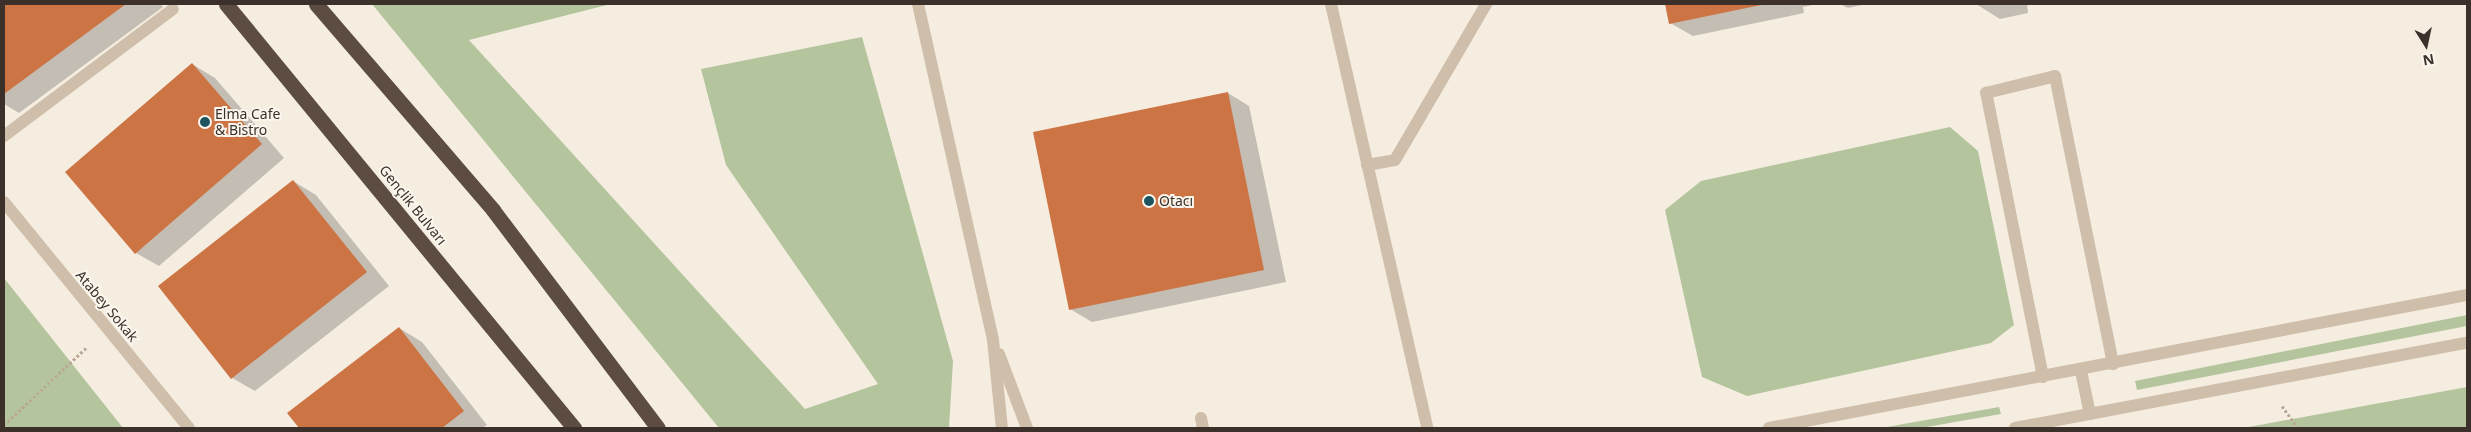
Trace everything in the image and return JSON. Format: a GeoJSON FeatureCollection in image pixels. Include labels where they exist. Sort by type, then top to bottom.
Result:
{"type":"FeatureCollection","features":[{"type":"Feature","properties":{"kind":"highway","name":"Gençlik Bulvarı"},"geometry":{"type":"LineString","coordinates":[[226,4],[574,428]]}},
{"type":"Feature","properties":{"kind":"highway"},"geometry":{"type":"LineString","coordinates":[[316,4],[493,210],[658,428]]}},
{"type":"Feature","properties":{"kind":"street"},"geometry":{"type":"LineString","coordinates":[[918,4],[993,340],[1002,428]]}},
{"type":"Feature","properties":{"kind":"street"},"geometry":{"type":"LineString","coordinates":[[1331,4],[1427,428]]}},
{"type":"Feature","properties":{"kind":"street"},"geometry":{"type":"LineString","coordinates":[[1368,165],[1395,160],[1486,4]]}},
{"type":"Feature","properties":{"kind":"street"},"geometry":{"type":"LineString","coordinates":[[4,136],[173,8]]}},
{"type":"Feature","properties":{"kind":"street"},"geometry":{"type":"LineString","coordinates":[[2043,377],[1986,93],[2055,76],[2113,364]]}},
{"type":"Feature","properties":{"kind":"street","name":"Atabey Sokak"},"geometry":{"type":"LineString","coordinates":[[4,202],[189,428]]}},
{"type":"Feature","properties":{"kind":"street"},"geometry":{"type":"LineString","coordinates":[[1769,428],[2081,371],[2467,295]]}},
{"type":"Feature","properties":{"kind":"street"},"geometry":{"type":"LineString","coordinates":[[993,340],[1028,428]]}},
{"type":"Feature","properties":{"kind":"street"},"geometry":{"type":"LineString","coordinates":[[2015,428],[2467,343]]}},
{"type":"Feature","properties":{"kind":"street"},"geometry":{"type":"LineString","coordinates":[[2081,371],[2090,414]]}},
{"type":"Feature","properties":{"kind":"path"},"geometry":{"type":"LineString","coordinates":[[4,425],[106,328]]}},
{"type":"Feature","properties":{"kind":"green space"},"geometry":{"type":"Polygon","coordinates":[[[372,4],[611,4],[469,40],[805,409],[878,384],[726,165],[701,69],[862,37],[953,361],[949,428],[719,428],[372,4]]]}},
{"type":"Feature","properties":{"kind":"green space"},"geometry":{"type":"Polygon","coordinates":[[[1950,127],[1978,151],[2014,325],[1991,343],[1747,396],[1702,377],[1665,210],[1701,181],[1950,127]]]}},
{"type":"Feature","properties":{"kind":"green space"},"geometry":{"type":"Polygon","coordinates":[[[4,278],[123,428],[4,428],[4,278]]]}},
{"type":"Feature","properties":{"kind":"green space"},"geometry":{"type":"Polygon","coordinates":[[[2467,315],[2467,326],[2137,390],[2135,381],[2467,315]]]}},
{"type":"Feature","properties":{"kind":"green space"},"geometry":{"type":"Polygon","coordinates":[[[2467,387],[2467,428],[2243,428],[2467,387]]]}},
{"type":"Feature","properties":{"kind":"green space"},"geometry":{"type":"Polygon","coordinates":[[[1999,407],[2001,414],[1921,428],[1881,428],[1999,407]]]}},
{"type":"Feature","properties":{"kind":"building"},"geometry":{"type":"Polygon","coordinates":[[[4,4],[126,4],[4,94],[4,4]]]}},
{"type":"Feature","properties":{"kind":"building"},"geometry":{"type":"Polygon","coordinates":[[[1665,4],[1761,4],[1761,5],[1669,24],[1665,4]]]}},
{"type":"Feature","properties":{"kind":"building"},"geometry":{"type":"Polygon","coordinates":[[[192,63],[262,144],[135,254],[65,172],[192,63]]]}},
{"type":"Feature","properties":{"kind":"building","name":"Otacı"},"geometry":{"type":"Polygon","coordinates":[[[1228,92],[1264,270],[1069,310],[1033,132],[1228,92]]]}},
{"type":"Feature","properties":{"kind":"building"},"geometry":{"type":"Polygon","coordinates":[[[293,180],[367,272],[231,379],[158,286],[293,180]]]}},
{"type":"Feature","properties":{"kind":"building"},"geometry":{"type":"Polygon","coordinates":[[[399,327],[464,411],[442,428],[299,428],[287,413],[399,327]]]}},
{"type":"Feature","properties":{"kind":"place","name":"Elma Cafe & Bistro"},"geometry":{"type":"Point","coordinates":[205,122]}},
{"type":"Feature","properties":{"kind":"place","name":"Otacı"},"geometry":{"type":"Point","coordinates":[1149,201]}}]}
